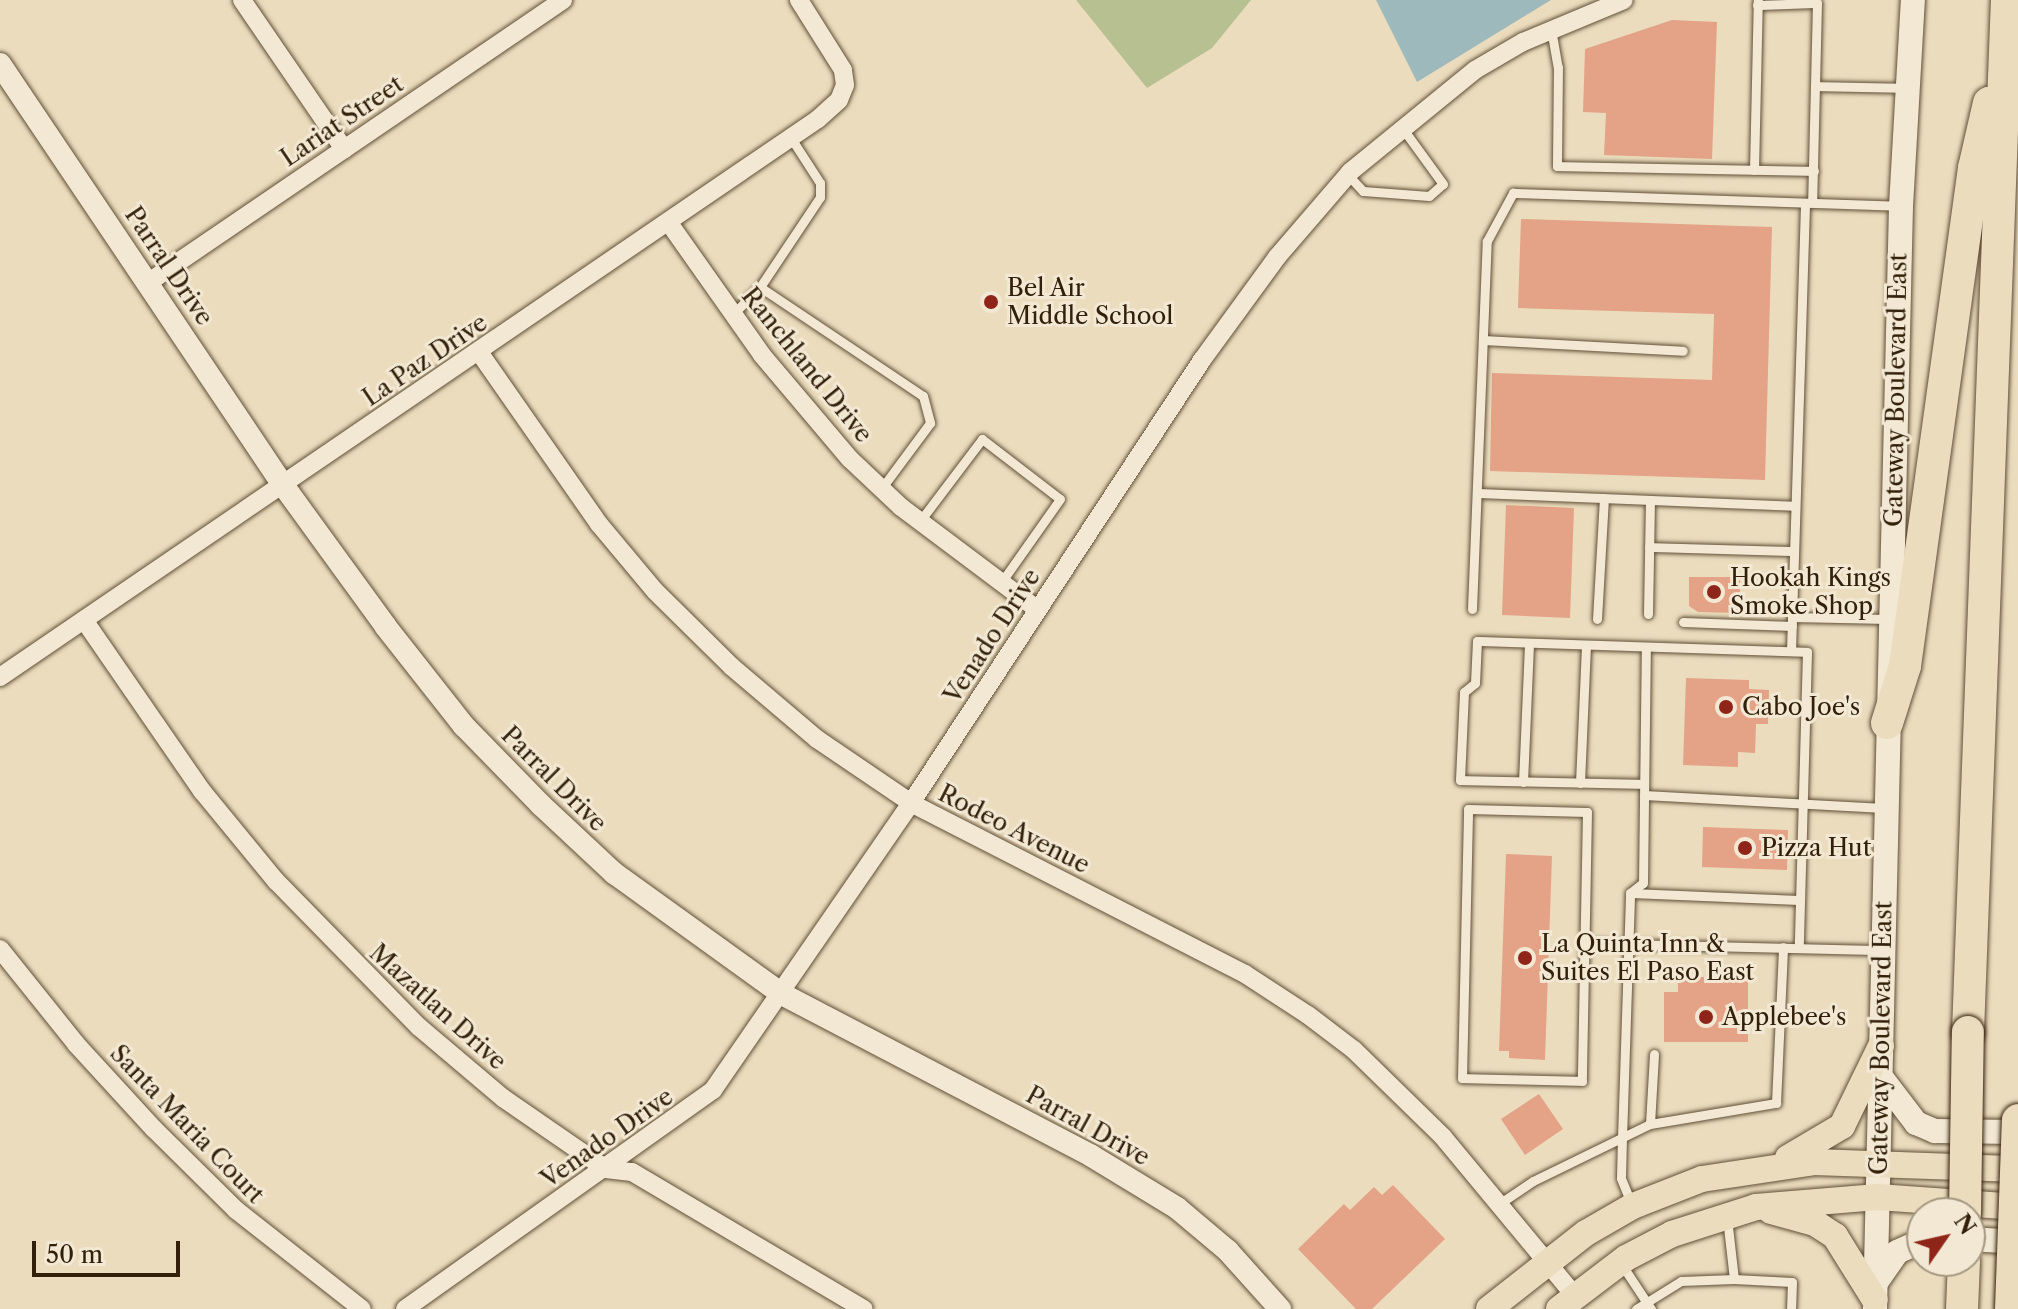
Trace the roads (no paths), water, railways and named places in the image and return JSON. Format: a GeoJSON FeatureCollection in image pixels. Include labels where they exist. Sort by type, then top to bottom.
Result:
{"type":"FeatureCollection","features":[{"type":"Feature","properties":{"kind":"highway"},"geometry":{"type":"LineString","coordinates":[[1887,723],[1905,666],[1974,168],[2007,15]]}},
{"type":"Feature","properties":{"kind":"highway"},"geometry":{"type":"LineString","coordinates":[[1965,1197],[1968,1032],[2007,15]]}},
{"type":"Feature","properties":{"kind":"highway"},"geometry":{"type":"LineString","coordinates":[[2011,1309],[2018,1120]]}},
{"type":"Feature","properties":{"kind":"highway"},"geometry":{"type":"LineString","coordinates":[[1962,1309],[1963,1277]]}},
{"type":"Feature","properties":{"kind":"main road","name":"Gateway Boulevard East"},"geometry":{"type":"LineString","coordinates":[[1876,1297],[1901,206],[1913,0]]}},
{"type":"Feature","properties":{"kind":"main road"},"geometry":{"type":"LineString","coordinates":[[1776,1164],[1842,1126],[1881,1046]]}},
{"type":"Feature","properties":{"kind":"main road"},"geometry":{"type":"LineString","coordinates":[[1881,1077],[1916,1123],[1935,1131],[2018,1132]]}},
{"type":"Feature","properties":{"kind":"main road"},"geometry":{"type":"LineString","coordinates":[[1489,1309],[1546,1262],[1633,1206],[1702,1179],[1776,1164],[1879,1163],[2018,1169]]}},
{"type":"Feature","properties":{"kind":"main road"},"geometry":{"type":"LineString","coordinates":[[1572,1304],[1620,1262],[1672,1234],[1756,1207],[1878,1197],[2018,1207]]}},
{"type":"Feature","properties":{"kind":"main road"},"geometry":{"type":"LineString","coordinates":[[1756,1207],[1815,1223],[1835,1236],[1876,1297]]}},
{"type":"Feature","properties":{"kind":"main road"},"geometry":{"type":"LineString","coordinates":[[1986,1240],[2018,1242]]}},
{"type":"Feature","properties":{"kind":"main road"},"geometry":{"type":"LineString","coordinates":[[1876,1297],[1897,1252],[1906,1248]]}},
{"type":"Feature","properties":{"kind":"street"},"geometry":{"type":"LineString","coordinates":[[242,0],[344,149]]}},
{"type":"Feature","properties":{"kind":"street"},"geometry":{"type":"LineString","coordinates":[[526,0],[538,17]]}},
{"type":"Feature","properties":{"kind":"street","name":"Lariat Street"},"geometry":{"type":"LineString","coordinates":[[149,282],[563,0]]}},
{"type":"Feature","properties":{"kind":"street","name":"La Paz Drive"},"geometry":{"type":"LineString","coordinates":[[0,677],[669,223],[791,138],[839,100],[845,85],[840,60],[799,0]]}},
{"type":"Feature","properties":{"kind":"street","name":"Venado Drive"},"geometry":{"type":"LineString","coordinates":[[405,1309],[713,1090],[911,803],[1202,360],[1277,257],[1348,175],[1401,127],[1475,70],[1551,29],[1624,0]]}},
{"type":"Feature","properties":{"kind":"street","name":"Parral Drive"},"geometry":{"type":"LineString","coordinates":[[0,64],[283,485],[464,726],[530,794],[614,873],[782,994],[1135,1180],[1228,1251],[1280,1309]]}},
{"type":"Feature","properties":{"kind":"street","name":"Ranchland Drive"},"geometry":{"type":"LineString","coordinates":[[669,223],[805,409],[881,489],[919,522],[1038,610]]}},
{"type":"Feature","properties":{"kind":"street","name":"Rodeo Avenue"},"geometry":{"type":"LineString","coordinates":[[479,352],[599,524],[655,591],[732,667],[817,739],[911,803],[1245,974],[1308,1015],[1404,1097],[1499,1204],[1546,1262],[1572,1304]]}},
{"type":"Feature","properties":{"kind":"street","name":"Mazatlan Drive"},"geometry":{"type":"LineString","coordinates":[[84,620],[202,791],[337,949],[503,1098],[606,1169],[632,1172],[864,1309]]}},
{"type":"Feature","properties":{"kind":"street","name":"Santa Maria Court"},"geometry":{"type":"LineString","coordinates":[[0,949],[76,1044],[154,1129],[236,1210],[362,1309]]}},
{"type":"Feature","properties":{"kind":"lane"},"geometry":{"type":"LineString","coordinates":[[1754,170],[1758,3],[1817,3],[1814,171],[1809,203],[1791,651]]}},
{"type":"Feature","properties":{"kind":"lane"},"geometry":{"type":"LineString","coordinates":[[1551,29],[1558,67],[1557,166],[1814,171]]}},
{"type":"Feature","properties":{"kind":"lane"},"geometry":{"type":"LineString","coordinates":[[1815,86],[1908,88]]}},
{"type":"Feature","properties":{"kind":"lane"},"geometry":{"type":"LineString","coordinates":[[1348,175],[1363,191],[1429,196],[1443,184],[1401,127]]}},
{"type":"Feature","properties":{"kind":"lane"},"geometry":{"type":"LineString","coordinates":[[733,314],[760,287],[820,197],[820,183],[791,138]]}},
{"type":"Feature","properties":{"kind":"lane"},"geometry":{"type":"LineString","coordinates":[[1472,609],[1487,241],[1513,193],[1901,206]]}},
{"type":"Feature","properties":{"kind":"lane"},"geometry":{"type":"LineString","coordinates":[[760,287],[923,396],[930,406],[930,423],[881,489]]}},
{"type":"Feature","properties":{"kind":"lane"},"geometry":{"type":"LineString","coordinates":[[1483,340],[1683,351]]}},
{"type":"Feature","properties":{"kind":"lane"},"geometry":{"type":"LineString","coordinates":[[919,522],[982,439],[1060,499],[1000,584]]}},
{"type":"Feature","properties":{"kind":"lane"},"geometry":{"type":"LineString","coordinates":[[1477,493],[1795,506]]}},
{"type":"Feature","properties":{"kind":"lane"},"geometry":{"type":"LineString","coordinates":[[1597,619],[1604,498]]}},
{"type":"Feature","properties":{"kind":"lane"},"geometry":{"type":"LineString","coordinates":[[1648,614],[1650,500]]}},
{"type":"Feature","properties":{"kind":"lane"},"geometry":{"type":"LineString","coordinates":[[1649,547],[1794,551]]}},
{"type":"Feature","properties":{"kind":"lane"},"geometry":{"type":"LineString","coordinates":[[1683,622],[1890,619]]}},
{"type":"Feature","properties":{"kind":"lane"},"geometry":{"type":"LineString","coordinates":[[1799,947],[1800,900],[1803,801],[1807,652],[1477,641],[1475,683],[1464,692],[1460,780],[1580,783],[1644,790],[1803,801],[1885,808]]}},
{"type":"Feature","properties":{"kind":"lane"},"geometry":{"type":"LineString","coordinates":[[1523,782],[1529,643]]}},
{"type":"Feature","properties":{"kind":"lane"},"geometry":{"type":"LineString","coordinates":[[1580,783],[1586,645]]}},
{"type":"Feature","properties":{"kind":"lane"},"geometry":{"type":"LineString","coordinates":[[1630,893],[1643,883],[1646,647]]}},
{"type":"Feature","properties":{"kind":"lane"},"geometry":{"type":"LineString","coordinates":[[1468,809],[1587,812],[1585,943],[1582,1081],[1462,1078],[1468,809]]}},
{"type":"Feature","properties":{"kind":"lane"},"geometry":{"type":"LineString","coordinates":[[1630,893],[1800,900]]}},
{"type":"Feature","properties":{"kind":"lane"},"geometry":{"type":"LineString","coordinates":[[1630,893],[1621,1178],[1633,1206]]}},
{"type":"Feature","properties":{"kind":"lane"},"geometry":{"type":"LineString","coordinates":[[1585,943],[1882,950]]}},
{"type":"Feature","properties":{"kind":"lane"},"geometry":{"type":"LineString","coordinates":[[1499,1204],[1533,1181],[1650,1124],[1776,1103],[1783,947]]}},
{"type":"Feature","properties":{"kind":"lane"},"geometry":{"type":"LineString","coordinates":[[1650,1124],[1654,1054]]}},
{"type":"Feature","properties":{"kind":"lane"},"geometry":{"type":"LineString","coordinates":[[1727,1214],[1734,1279]]}},
{"type":"Feature","properties":{"kind":"lane"},"geometry":{"type":"LineString","coordinates":[[1620,1262],[1649,1305]]}},
{"type":"Feature","properties":{"kind":"lane"},"geometry":{"type":"LineString","coordinates":[[1636,1309],[1649,1305],[1681,1281],[1734,1279],[1792,1282],[1791,1309]]}},
{"type":"Feature","properties":{"kind":"water"},"geometry":{"type":"Polygon","coordinates":[[[1376,0],[1551,0],[1417,82],[1376,0]]]}},
{"type":"Feature","properties":{"kind":"place","name":"Bel Air Middle School"},"geometry":{"type":"Point","coordinates":[991,302]}},
{"type":"Feature","properties":{"kind":"place","name":"Hookah Kings Smoke Shop"},"geometry":{"type":"Point","coordinates":[1714,592]}},
{"type":"Feature","properties":{"kind":"place","name":"Cabo Joe's"},"geometry":{"type":"Point","coordinates":[1726,707]}},
{"type":"Feature","properties":{"kind":"place","name":"Pizza Hut"},"geometry":{"type":"Point","coordinates":[1745,848]}},
{"type":"Feature","properties":{"kind":"place","name":"La Quinta Inn & Suites El Paso East"},"geometry":{"type":"Point","coordinates":[1525,958]}},
{"type":"Feature","properties":{"kind":"place","name":"Applebee's"},"geometry":{"type":"Point","coordinates":[1706,1017]}}]}
